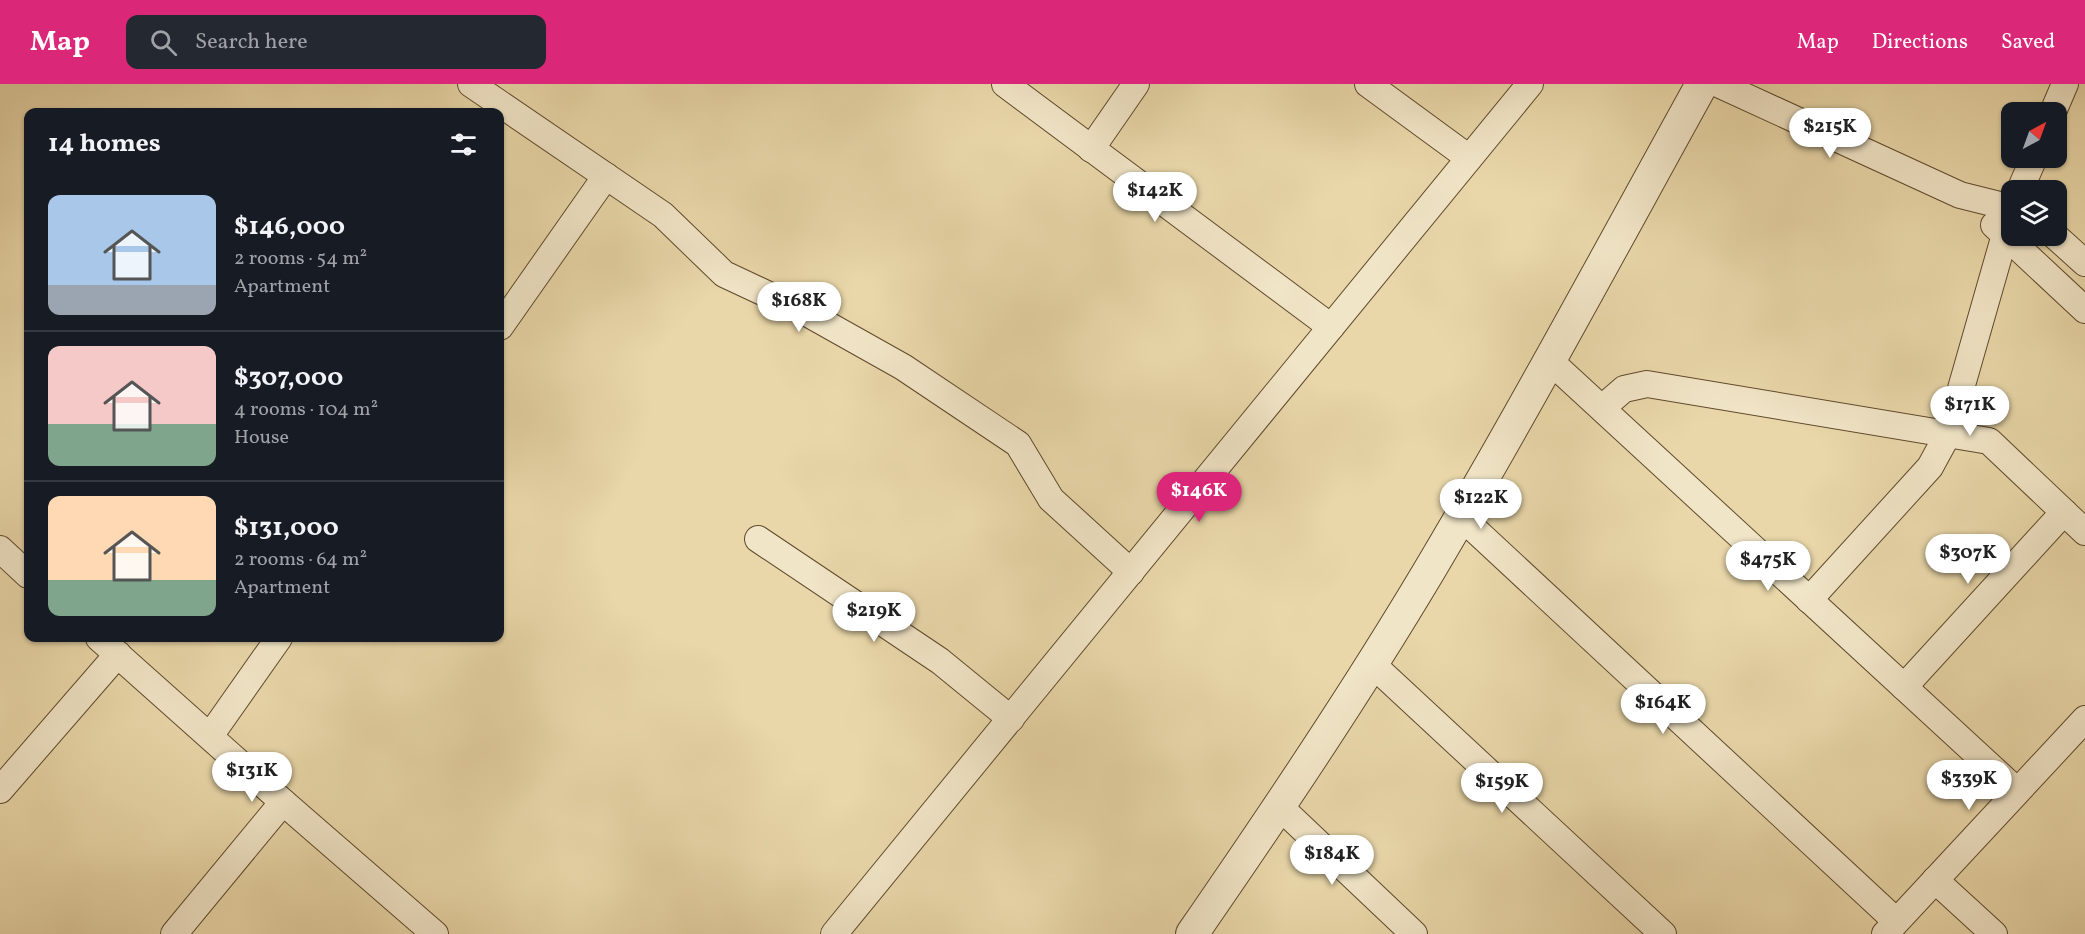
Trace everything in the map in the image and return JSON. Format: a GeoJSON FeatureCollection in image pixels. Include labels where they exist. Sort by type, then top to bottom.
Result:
{"type":"FeatureCollection","features":[{"type":"Feature","properties":{"kind":"street"},"geometry":{"type":"LineString","coordinates":[[471,84],[663,215],[724,274],[805,312],[893,362],[1018,444],[1051,499],[1131,572]]}},
{"type":"Feature","properties":{"kind":"street"},"geometry":{"type":"LineString","coordinates":[[1005,84],[1331,327]]}},
{"type":"Feature","properties":{"kind":"street"},"geometry":{"type":"LineString","coordinates":[[1091,149],[1136,84]]}},
{"type":"Feature","properties":{"kind":"street"},"geometry":{"type":"LineString","coordinates":[[1368,84],[1469,158]]}},
{"type":"Feature","properties":{"kind":"street"},"geometry":{"type":"LineString","coordinates":[[834,934],[1530,84]]}},
{"type":"Feature","properties":{"kind":"street"},"geometry":{"type":"LineString","coordinates":[[1192,934],[1280,807],[1429,571],[1702,84]]}},
{"type":"Feature","properties":{"kind":"street"},"geometry":{"type":"LineString","coordinates":[[1718,84],[1960,195],[2001,206]]}},
{"type":"Feature","properties":{"kind":"street"},"geometry":{"type":"LineString","coordinates":[[2057,102],[2065,84]]}},
{"type":"Feature","properties":{"kind":"street"},"geometry":{"type":"LineString","coordinates":[[504,321],[606,176]]}},
{"type":"Feature","properties":{"kind":"street"},"geometry":{"type":"LineString","coordinates":[[1960,195],[2001,231]]}},
{"type":"Feature","properties":{"kind":"street"},"geometry":{"type":"LineString","coordinates":[[1809,600],[1930,467],[1948,434],[2002,246]]}},
{"type":"Feature","properties":{"kind":"street"},"geometry":{"type":"LineString","coordinates":[[2018,246],[2085,310]]}},
{"type":"Feature","properties":{"kind":"street"},"geometry":{"type":"LineString","coordinates":[[2066,246],[2085,263]]}},
{"type":"Feature","properties":{"kind":"street"},"geometry":{"type":"LineString","coordinates":[[1549,360],[2017,791]]}},
{"type":"Feature","properties":{"kind":"street"},"geometry":{"type":"LineString","coordinates":[[1602,408],[1624,389],[1647,384],[1989,441],[2085,532]]}},
{"type":"Feature","properties":{"kind":"street"},"geometry":{"type":"LineString","coordinates":[[1904,687],[2064,512]]}},
{"type":"Feature","properties":{"kind":"street"},"geometry":{"type":"LineString","coordinates":[[1460,516],[1891,928],[2085,719]]}},
{"type":"Feature","properties":{"kind":"street"},"geometry":{"type":"LineString","coordinates":[[758,539],[940,660],[1011,719]]}},
{"type":"Feature","properties":{"kind":"street"},"geometry":{"type":"LineString","coordinates":[[3,558],[24,572]]}},
{"type":"Feature","properties":{"kind":"street"},"geometry":{"type":"LineString","coordinates":[[104,642],[435,934]]}},
{"type":"Feature","properties":{"kind":"street"},"geometry":{"type":"LineString","coordinates":[[210,736],[276,642]]}},
{"type":"Feature","properties":{"kind":"street"},"geometry":{"type":"LineString","coordinates":[[0,790],[118,654]]}},
{"type":"Feature","properties":{"kind":"street"},"geometry":{"type":"LineString","coordinates":[[1371,663],[1663,934]]}},
{"type":"Feature","properties":{"kind":"street"},"geometry":{"type":"LineString","coordinates":[[174,934],[283,802]]}},
{"type":"Feature","properties":{"kind":"street"},"geometry":{"type":"LineString","coordinates":[[1280,807],[1414,934]]}},
{"type":"Feature","properties":{"kind":"street"},"geometry":{"type":"LineString","coordinates":[[1935,880],[1994,934]]}}]}
